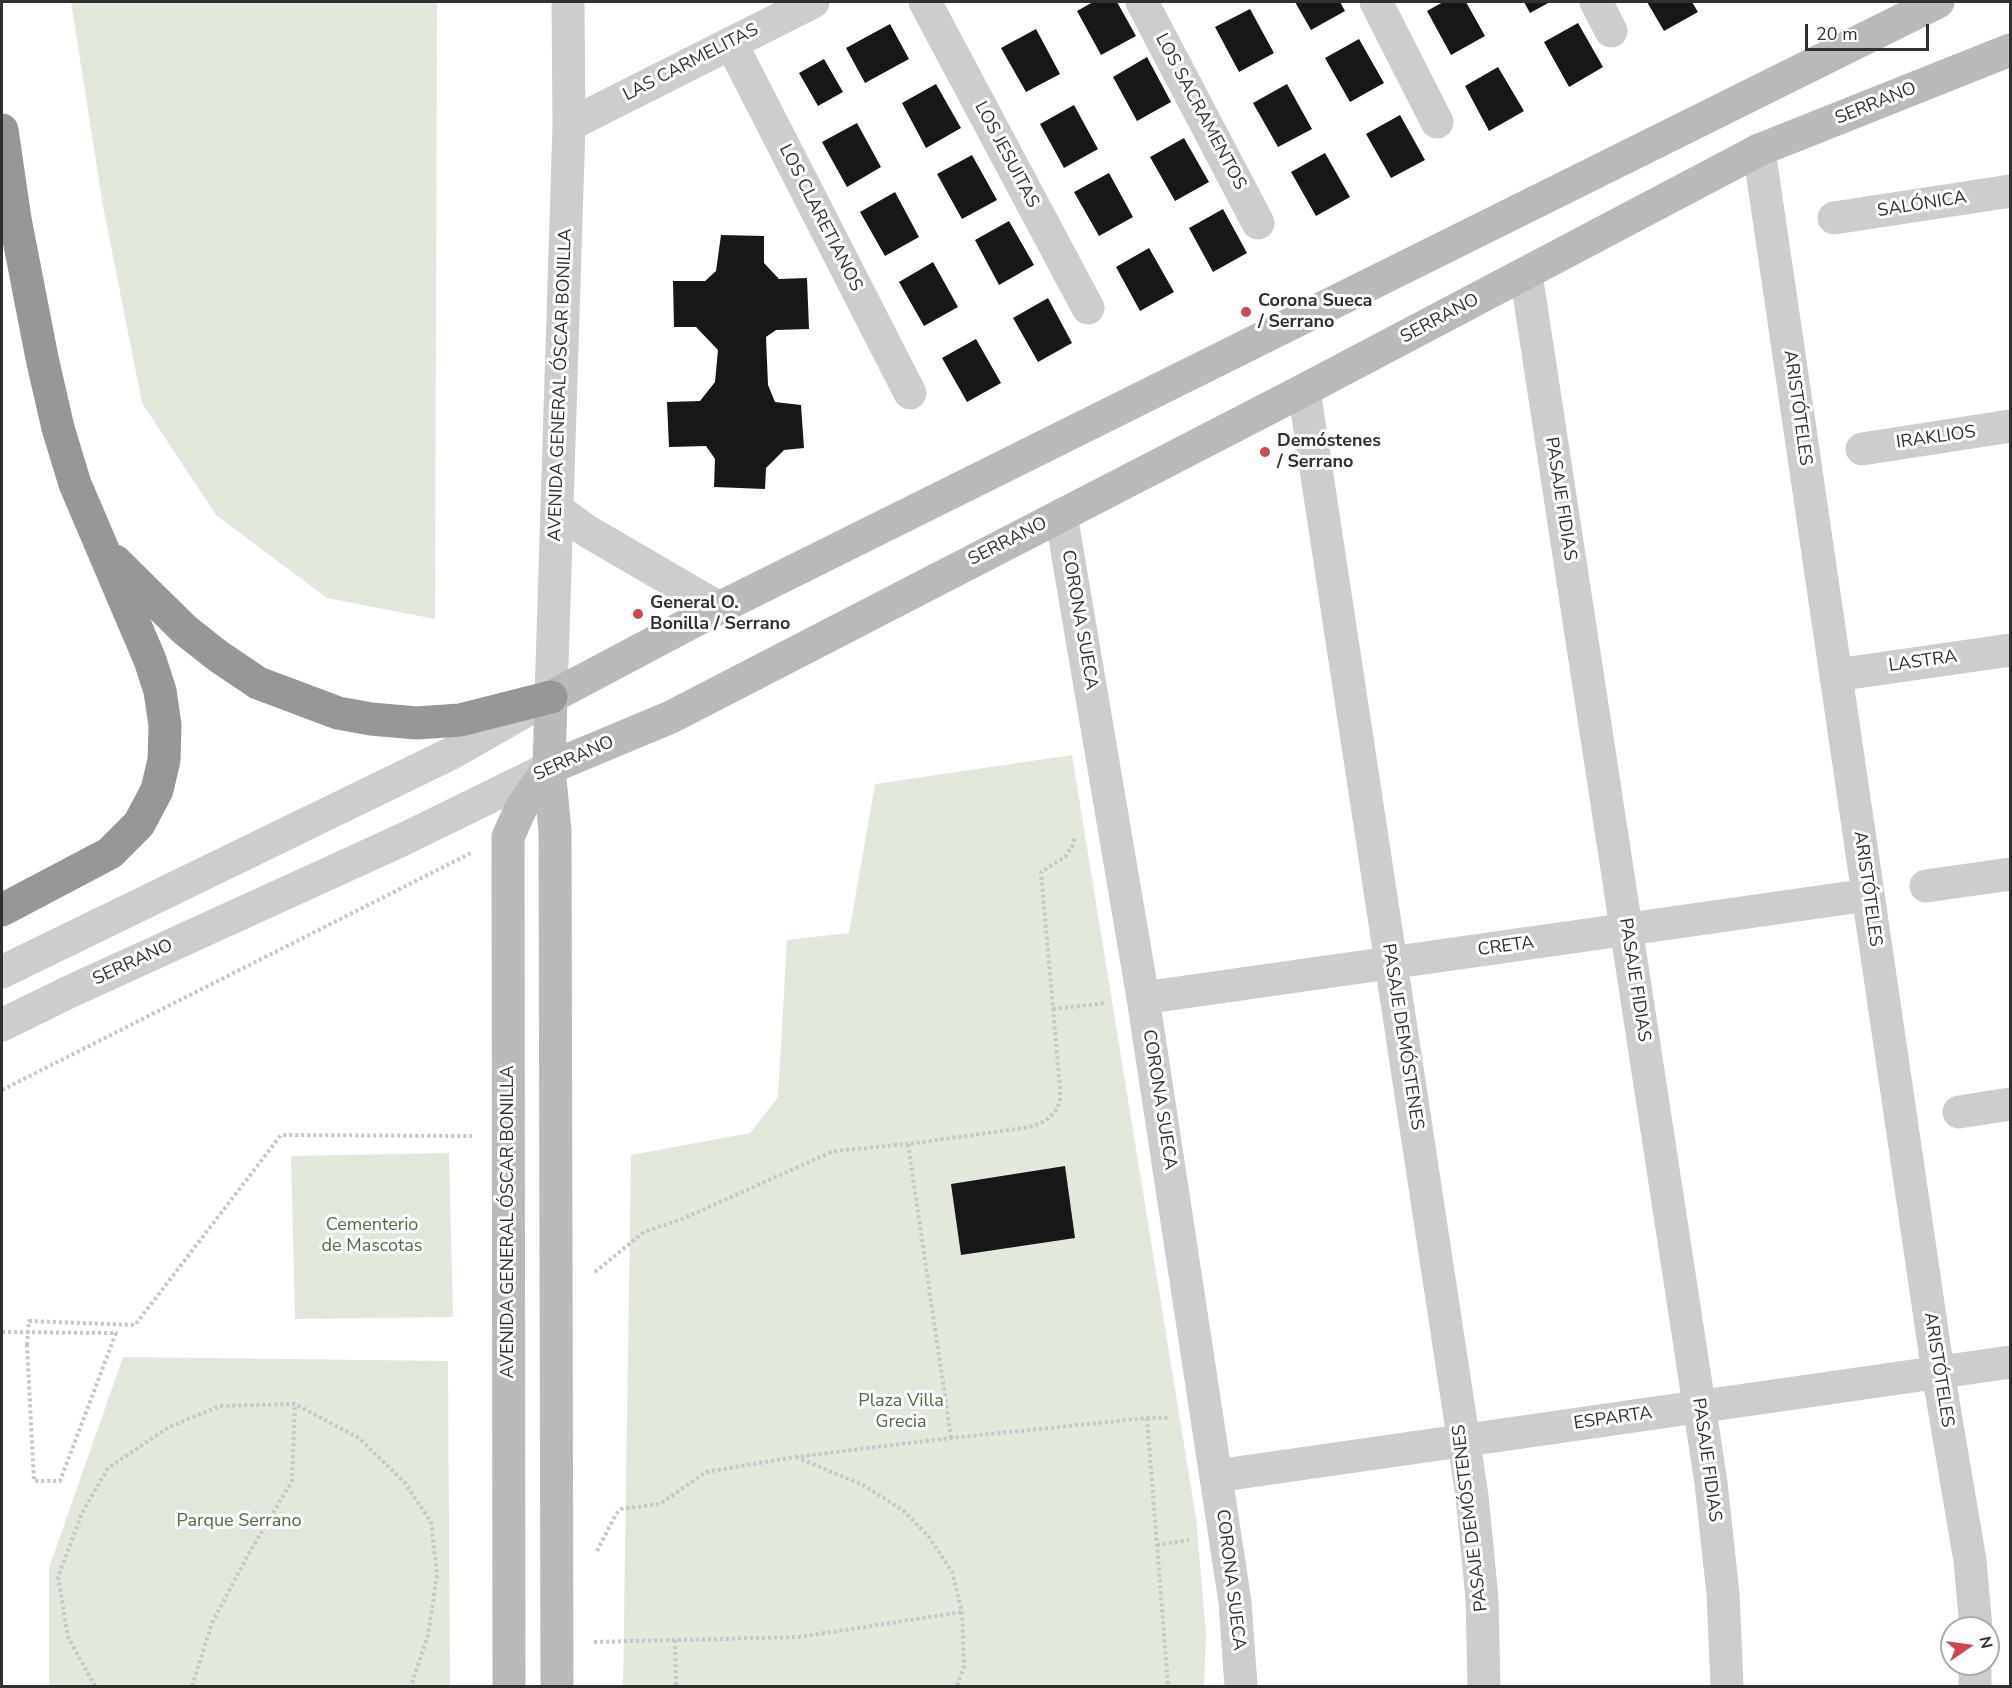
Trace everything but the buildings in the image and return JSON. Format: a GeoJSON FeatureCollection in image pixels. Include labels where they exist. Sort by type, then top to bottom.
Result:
{"type":"FeatureCollection","features":[{"type":"Feature","properties":{"kind":"highway"},"geometry":{"type":"LineString","coordinates":[[2,130],[26,277],[58,428],[75,484],[150,660],[160,691],[165,725],[164,760],[157,790],[140,824],[110,853],[2,910]]}},
{"type":"Feature","properties":{"kind":"highway"},"geometry":{"type":"LineString","coordinates":[[104,549],[185,630],[218,656],[258,683],[338,713],[371,719],[417,723],[460,720],[551,697]]}},
{"type":"Feature","properties":{"kind":"main road"},"geometry":{"type":"LineString","coordinates":[[551,697],[719,608],[1938,2]]}},
{"type":"Feature","properties":{"kind":"main road","name":"SERRANO"},"geometry":{"type":"LineString","coordinates":[[549,768],[670,717],[1304,390],[1759,150],[2010,50]]}},
{"type":"Feature","properties":{"kind":"main road","name":"AVENIDA GENERAL ÓSCAR BONILLA"},"geometry":{"type":"LineString","coordinates":[[551,697],[549,768],[555,831],[557,1686]]}},
{"type":"Feature","properties":{"kind":"main road","name":"AVENIDA GENERAL ÓSCAR BONILLA"},"geometry":{"type":"LineString","coordinates":[[509,1686],[508,837],[522,808],[549,768]]}},
{"type":"Feature","properties":{"kind":"street","name":"AVENIDA GENERAL ÓSCAR BONILLA"},"geometry":{"type":"LineString","coordinates":[[551,697],[569,125],[568,2]]}},
{"type":"Feature","properties":{"kind":"street","name":"LAS CARMELITAS"},"geometry":{"type":"LineString","coordinates":[[569,125],[813,2]]}},
{"type":"Feature","properties":{"kind":"street","name":"LOS JESUITAS"},"geometry":{"type":"LineString","coordinates":[[925,2],[1088,308]]}},
{"type":"Feature","properties":{"kind":"street","name":"LOS SACRAMENTOS"},"geometry":{"type":"LineString","coordinates":[[1142,2],[1258,223]]}},
{"type":"Feature","properties":{"kind":"street"},"geometry":{"type":"LineString","coordinates":[[1376,2],[1437,122]]}},
{"type":"Feature","properties":{"kind":"street"},"geometry":{"type":"LineString","coordinates":[[1596,2],[1611,31]]}},
{"type":"Feature","properties":{"kind":"street","name":"LOS CLARETIANOS"},"geometry":{"type":"LineString","coordinates":[[731,44],[910,393]]}},
{"type":"Feature","properties":{"kind":"street","name":"ARISTÓTELES"},"geometry":{"type":"LineString","coordinates":[[1759,150],[1938,1372],[1970,1562],[1975,1616]]}},
{"type":"Feature","properties":{"kind":"street","name":"SALÓNICA"},"geometry":{"type":"LineString","coordinates":[[1834,218],[2010,191]]}},
{"type":"Feature","properties":{"kind":"street","name":"PASAJE FIDIAS"},"geometry":{"type":"LineString","coordinates":[[1526,274],[1711,1483],[1723,1594],[1726,1686]]}},
{"type":"Feature","properties":{"kind":"street","name":"PASAJE DEMÓSTENES"},"geometry":{"type":"LineString","coordinates":[[1304,390],[1463,1440],[1478,1556],[1484,1686]]}},
{"type":"Feature","properties":{"kind":"street","name":"IRAKLIOS"},"geometry":{"type":"LineString","coordinates":[[1862,449],[2010,426]]}},
{"type":"Feature","properties":{"kind":"street"},"geometry":{"type":"LineString","coordinates":[[558,510],[603,540],[719,608]]}},
{"type":"Feature","properties":{"kind":"street","name":"CORONA SUECA"},"geometry":{"type":"LineString","coordinates":[[1061,515],[1143,998],[1235,1602],[1241,1686]]}},
{"type":"Feature","properties":{"kind":"street","name":"LASTRA"},"geometry":{"type":"LineString","coordinates":[[1836,675],[2010,650]]}},
{"type":"Feature","properties":{"kind":"street"},"geometry":{"type":"LineString","coordinates":[[2,972],[452,753],[551,697]]}},
{"type":"Feature","properties":{"kind":"street","name":"SERRANO"},"geometry":{"type":"LineString","coordinates":[[2,1025],[69,992],[404,839],[549,768]]}},
{"type":"Feature","properties":{"kind":"street"},"geometry":{"type":"LineString","coordinates":[[1926,886],[2010,874]]}},
{"type":"Feature","properties":{"kind":"street","name":"CRETA"},"geometry":{"type":"LineString","coordinates":[[1143,998],[1868,895]]}},
{"type":"Feature","properties":{"kind":"street"},"geometry":{"type":"LineString","coordinates":[[1959,1112],[2010,1104]]}},
{"type":"Feature","properties":{"kind":"street","name":"ESPARTA"},"geometry":{"type":"LineString","coordinates":[[1216,1476],[2010,1362]]}},
{"type":"Feature","properties":{"kind":"path"},"geometry":{"type":"LineString","coordinates":[[2,1090],[459,858]]}},
{"type":"Feature","properties":{"kind":"path"},"geometry":{"type":"LineString","coordinates":[[556,1279],[595,1272],[644,1232],[682,1219],[834,1151],[908,1144],[1030,1127],[1046,1121],[1055,1112],[1060,1101],[1060,1088],[1041,872]]}},
{"type":"Feature","properties":{"kind":"path"},"geometry":{"type":"LineString","coordinates":[[1053,1009],[1143,998]]}},
{"type":"Feature","properties":{"kind":"path"},"geometry":{"type":"LineString","coordinates":[[2,1332],[116,1333],[60,1481],[34,1481],[27,1345],[29,1321],[135,1325],[281,1135],[509,1136]]}},
{"type":"Feature","properties":{"kind":"path"},"geometry":{"type":"LineString","coordinates":[[908,1144],[951,1438]]}},
{"type":"Feature","properties":{"kind":"path"},"geometry":{"type":"LineString","coordinates":[[95,1686],[68,1637],[58,1577],[82,1514],[108,1468],[169,1427],[220,1406],[295,1404],[359,1438],[405,1483],[431,1522],[437,1575],[428,1635],[411,1686]]}},
{"type":"Feature","properties":{"kind":"path"},"geometry":{"type":"LineString","coordinates":[[192,1686],[212,1623],[292,1480],[295,1404]]}},
{"type":"Feature","properties":{"kind":"path"},"geometry":{"type":"LineString","coordinates":[[1147,1418],[1168,1686]]}},
{"type":"Feature","properties":{"kind":"path"},"geometry":{"type":"LineString","coordinates":[[556,1584],[568,1584],[580,1579],[621,1509],[660,1504],[706,1472],[795,1457],[951,1438],[1147,1418],[1207,1418]]}},
{"type":"Feature","properties":{"kind":"path"},"geometry":{"type":"LineString","coordinates":[[795,1457],[863,1485],[904,1511],[930,1537],[952,1572],[962,1612],[964,1666],[957,1686]]}},
{"type":"Feature","properties":{"kind":"path"},"geometry":{"type":"LineString","coordinates":[[557,1643],[800,1637],[962,1612]]}},
{"type":"Feature","properties":{"kind":"path"},"geometry":{"type":"LineString","coordinates":[[675,1640],[676,1686]]}},
{"type":"Feature","properties":{"kind":"green space"},"geometry":{"type":"Polygon","coordinates":[[[71,2],[437,2],[435,619],[327,598],[216,515],[142,403],[103,206],[71,2]]]}},
{"type":"Feature","properties":{"kind":"green space","name":"Plaza Villa Grecia"},"geometry":{"type":"Polygon","coordinates":[[[1072,755],[1196,1518],[1206,1633],[1204,1686],[623,1686],[631,1155],[750,1133],[778,1097],[787,940],[849,933],[875,784],[1072,755]]]}},
{"type":"Feature","properties":{"kind":"green space","name":"Cementerio de Mascotas"},"geometry":{"type":"Polygon","coordinates":[[[449,1153],[453,1317],[295,1319],[291,1156],[449,1153]]]}},
{"type":"Feature","properties":{"kind":"green space","name":"Parque Serrano"},"geometry":{"type":"Polygon","coordinates":[[[123,1357],[448,1361],[450,1686],[49,1686],[49,1568],[123,1357]]]}},
{"type":"Feature","properties":{"kind":"place","name":"Corona Sueca / Serrano"},"geometry":{"type":"Point","coordinates":[1246,312]}},
{"type":"Feature","properties":{"kind":"place","name":"Demóstenes / Serrano"},"geometry":{"type":"Point","coordinates":[1265,452]}},
{"type":"Feature","properties":{"kind":"place","name":"General O. Bonilla / Serrano"},"geometry":{"type":"Point","coordinates":[638,614]}}]}
